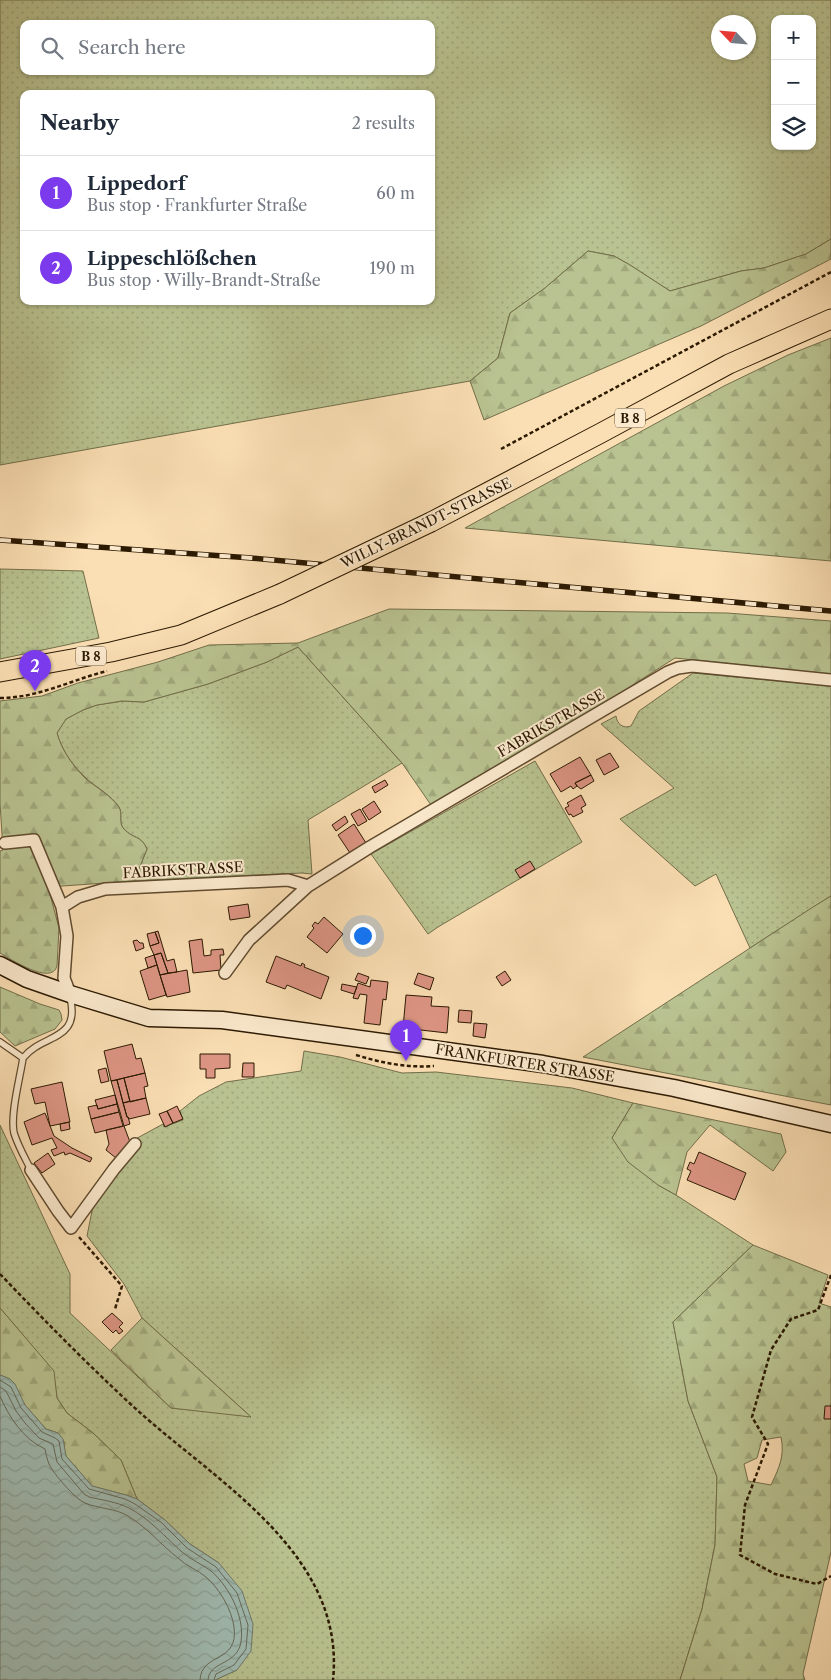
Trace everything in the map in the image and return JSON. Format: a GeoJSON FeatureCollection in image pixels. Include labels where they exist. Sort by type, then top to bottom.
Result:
{"type":"FeatureCollection","features":[{"type":"Feature","properties":{"kind":"main road","name":"WILLY-BRANDT-STRASSE"},"geometry":{"type":"LineString","coordinates":[[0,672],[111,652],[181,635],[280,594],[431,522],[729,364],[831,319]]}},
{"type":"Feature","properties":{"kind":"main road","name":"FRANKFURTER STRASSE"},"geometry":{"type":"LineString","coordinates":[[0,965],[27,979],[149,1018],[204,1018],[232,1021],[543,1064],[674,1088],[831,1124]]}},
{"type":"Feature","properties":{"kind":"street","name":"FABRIKSTRASSE"},"geometry":{"type":"LineString","coordinates":[[225,973],[249,940],[308,886],[370,847],[668,672],[692,666],[831,680]]}},
{"type":"Feature","properties":{"kind":"street"},"geometry":{"type":"LineString","coordinates":[[5,843],[34,840],[62,907],[67,936],[64,978],[70,994]]}},
{"type":"Feature","properties":{"kind":"street","name":"FABRIKSTRASSE"},"geometry":{"type":"LineString","coordinates":[[62,907],[78,897],[105,889],[288,880],[308,886]]}},
{"type":"Feature","properties":{"kind":"street"},"geometry":{"type":"LineString","coordinates":[[31,1170],[71,1228],[134,1144]]}},
{"type":"Feature","properties":{"kind":"lane"},"geometry":{"type":"LineString","coordinates":[[31,1170],[19,1147],[14,1132],[13,1120],[23,1058],[35,1046],[50,1041],[71,1020],[73,1009],[70,994]]}},
{"type":"Feature","properties":{"kind":"lane"},"geometry":{"type":"LineString","coordinates":[[0,1042],[23,1058]]}},
{"type":"Feature","properties":{"kind":"path"},"geometry":{"type":"LineString","coordinates":[[501,449],[831,272]]}},
{"type":"Feature","properties":{"kind":"path"},"geometry":{"type":"LineString","coordinates":[[71,1228],[122,1286],[114,1309]]}},
{"type":"Feature","properties":{"kind":"path"},"geometry":{"type":"LineString","coordinates":[[0,1274],[43,1320],[136,1410],[248,1504],[276,1531],[302,1563],[321,1597],[332,1631],[335,1664],[333,1680]]}},
{"type":"Feature","properties":{"kind":"path"},"geometry":{"type":"LineString","coordinates":[[831,1275],[818,1310],[791,1319],[771,1350],[752,1417],[768,1444],[745,1505],[740,1555],[775,1574],[817,1584],[831,1576]]}},
{"type":"Feature","properties":{"kind":"green space"},"geometry":{"type":"Polygon","coordinates":[[[0,0],[831,0],[831,239],[806,254],[764,268],[741,271],[670,291],[614,256],[588,251],[545,288],[510,313],[498,358],[470,381],[0,465],[0,0]]]}},
{"type":"Feature","properties":{"kind":"green space"},"geometry":{"type":"Polygon","coordinates":[[[831,239],[831,259],[701,326],[484,420],[470,381],[498,358],[510,313],[545,288],[588,251],[614,256],[670,291],[741,271],[764,268],[806,254],[831,239]]]}},
{"type":"Feature","properties":{"kind":"green space"},"geometry":{"type":"Polygon","coordinates":[[[831,338],[831,561],[465,528],[724,386],[788,355],[831,338]]]}},
{"type":"Feature","properties":{"kind":"green space"},"geometry":{"type":"Polygon","coordinates":[[[0,569],[83,571],[99,638],[0,659],[0,569]]]}},
{"type":"Feature","properties":{"kind":"green space"},"geometry":{"type":"Polygon","coordinates":[[[389,609],[727,613],[831,621],[831,674],[675,658],[606,702],[431,805],[402,763],[298,647],[267,662],[208,684],[144,702],[122,701],[97,705],[66,719],[57,733],[59,740],[68,758],[81,774],[108,795],[119,807],[122,827],[142,841],[147,849],[134,881],[48,887],[59,928],[57,966],[54,971],[47,973],[30,969],[0,953],[0,851],[3,850],[0,803],[0,701],[42,696],[78,683],[158,662],[209,645],[298,643],[389,609]]]}},
{"type":"Feature","properties":{"kind":"green space"},"geometry":{"type":"Polygon","coordinates":[[[298,647],[402,763],[308,820],[312,874],[134,881],[147,849],[142,841],[122,827],[120,810],[116,803],[87,779],[69,758],[57,733],[66,719],[97,705],[123,701],[144,702],[208,684],[267,662],[298,647]]]}},
{"type":"Feature","properties":{"kind":"green space"},"geometry":{"type":"Polygon","coordinates":[[[693,673],[831,686],[831,896],[750,948],[716,874],[695,886],[620,819],[674,788],[601,724],[616,716],[621,725],[625,727],[631,726],[639,711],[693,673]]]}},
{"type":"Feature","properties":{"kind":"green space"},"geometry":{"type":"Polygon","coordinates":[[[535,761],[582,842],[428,934],[371,854],[535,761]]]}},
{"type":"Feature","properties":{"kind":"green space"},"geometry":{"type":"Polygon","coordinates":[[[831,896],[831,1105],[583,1057],[813,907],[831,896]]]}},
{"type":"Feature","properties":{"kind":"green space"},"geometry":{"type":"Polygon","coordinates":[[[0,987],[59,1010],[62,1020],[55,1029],[15,1046],[0,1032],[0,987]]]}},
{"type":"Feature","properties":{"kind":"green space"},"geometry":{"type":"Polygon","coordinates":[[[304,1051],[340,1057],[402,1073],[436,1072],[572,1088],[633,1103],[612,1138],[658,1185],[753,1245],[673,1322],[688,1401],[717,1477],[715,1545],[702,1609],[680,1680],[215,1680],[237,1670],[219,1563],[190,1544],[165,1520],[137,1499],[121,1460],[93,1433],[67,1413],[57,1398],[53,1371],[0,1308],[0,1125],[70,1274],[70,1313],[171,1408],[250,1416],[142,1318],[124,1284],[87,1236],[94,1201],[130,1142],[163,1124],[164,1127],[183,1120],[180,1111],[199,1096],[226,1082],[301,1071],[304,1051]]]}},
{"type":"Feature","properties":{"kind":"green space"},"geometry":{"type":"Polygon","coordinates":[[[633,1103],[781,1134],[786,1152],[773,1171],[710,1125],[687,1152],[676,1195],[658,1185],[628,1162],[612,1138],[633,1103]]]}},
{"type":"Feature","properties":{"kind":"green space"},"geometry":{"type":"Polygon","coordinates":[[[753,1245],[828,1275],[819,1303],[831,1307],[831,1552],[803,1674],[805,1680],[680,1680],[702,1609],[715,1545],[717,1477],[688,1401],[673,1322],[753,1245]],[[781,1437],[762,1440],[757,1458],[744,1464],[748,1481],[771,1485],[781,1462],[781,1437]]]}},
{"type":"Feature","properties":{"kind":"green space"},"geometry":{"type":"Polygon","coordinates":[[[0,1308],[54,1371],[57,1398],[67,1413],[93,1433],[121,1460],[137,1499],[92,1486],[66,1456],[65,1443],[58,1433],[46,1429],[25,1405],[10,1379],[0,1375],[0,1308]]]}},
{"type":"Feature","properties":{"kind":"green space"},"geometry":{"type":"Polygon","coordinates":[[[142,1318],[251,1417],[171,1408],[111,1350],[142,1318]]]}},
{"type":"Feature","properties":{"kind":"water"},"geometry":{"type":"Polygon","coordinates":[[[0,1375],[10,1379],[15,1384],[25,1405],[46,1429],[58,1433],[63,1439],[66,1456],[92,1486],[137,1499],[165,1520],[190,1544],[219,1563],[242,1591],[253,1624],[251,1651],[237,1670],[215,1680],[0,1680],[0,1375]]]}},
{"type":"Feature","properties":{"kind":"building"},"geometry":{"type":"Polygon","coordinates":[[[610,753],[619,767],[604,775],[596,760],[610,753]]]}},
{"type":"Feature","properties":{"kind":"building"},"geometry":{"type":"Polygon","coordinates":[[[580,757],[591,775],[575,783],[577,786],[573,789],[571,786],[561,792],[550,774],[580,757]]]}},
{"type":"Feature","properties":{"kind":"building"},"geometry":{"type":"Polygon","coordinates":[[[591,775],[594,781],[581,789],[575,783],[591,775]]]}},
{"type":"Feature","properties":{"kind":"building"},"geometry":{"type":"Polygon","coordinates":[[[385,780],[388,785],[375,793],[372,787],[385,780]]]}},
{"type":"Feature","properties":{"kind":"building"},"geometry":{"type":"Polygon","coordinates":[[[581,795],[586,805],[581,808],[583,812],[573,817],[571,814],[569,815],[565,808],[569,806],[567,803],[581,795]]]}},
{"type":"Feature","properties":{"kind":"building"},"geometry":{"type":"Polygon","coordinates":[[[374,801],[381,812],[369,820],[362,809],[374,801]]]}},
{"type":"Feature","properties":{"kind":"building"},"geometry":{"type":"Polygon","coordinates":[[[360,809],[367,821],[358,826],[351,814],[360,809]]]}},
{"type":"Feature","properties":{"kind":"building"},"geometry":{"type":"Polygon","coordinates":[[[345,816],[348,822],[336,831],[332,825],[345,816]]]}},
{"type":"Feature","properties":{"kind":"building"},"geometry":{"type":"Polygon","coordinates":[[[354,824],[366,843],[350,853],[338,835],[354,824]]]}},
{"type":"Feature","properties":{"kind":"building"},"geometry":{"type":"Polygon","coordinates":[[[530,861],[535,869],[520,878],[515,870],[530,861]]]}},
{"type":"Feature","properties":{"kind":"building"},"geometry":{"type":"Polygon","coordinates":[[[248,904],[250,917],[230,920],[228,907],[248,904]]]}},
{"type":"Feature","properties":{"kind":"building"},"geometry":{"type":"Polygon","coordinates":[[[324,917],[343,934],[327,953],[307,937],[314,928],[312,926],[315,922],[318,924],[324,917]]]}},
{"type":"Feature","properties":{"kind":"building"},"geometry":{"type":"Polygon","coordinates":[[[158,931],[167,961],[174,959],[177,972],[168,973],[161,953],[154,955],[150,946],[159,943],[155,932],[158,931]]]}},
{"type":"Feature","properties":{"kind":"building"},"geometry":{"type":"Polygon","coordinates":[[[155,932],[159,943],[150,946],[147,934],[155,932]]]}},
{"type":"Feature","properties":{"kind":"building"},"geometry":{"type":"Polygon","coordinates":[[[202,939],[204,956],[211,955],[211,950],[223,949],[224,955],[220,955],[221,970],[193,973],[189,941],[202,939]]]}},
{"type":"Feature","properties":{"kind":"building"},"geometry":{"type":"Polygon","coordinates":[[[137,940],[143,943],[144,948],[136,951],[133,941],[137,940]]]}},
{"type":"Feature","properties":{"kind":"building"},"geometry":{"type":"Polygon","coordinates":[[[161,953],[168,973],[160,975],[154,955],[161,953]]]}},
{"type":"Feature","properties":{"kind":"building"},"geometry":{"type":"Polygon","coordinates":[[[154,955],[157,965],[148,968],[145,958],[154,955]]]}},
{"type":"Feature","properties":{"kind":"building"},"geometry":{"type":"Polygon","coordinates":[[[276,956],[301,966],[302,963],[305,965],[304,967],[329,977],[321,999],[287,985],[285,989],[266,982],[276,956]]]}},
{"type":"Feature","properties":{"kind":"building"},"geometry":{"type":"Polygon","coordinates":[[[157,965],[166,995],[149,1000],[140,971],[157,965]]]}},
{"type":"Feature","properties":{"kind":"building"},"geometry":{"type":"Polygon","coordinates":[[[187,970],[190,992],[167,997],[160,975],[187,970]]]}},
{"type":"Feature","properties":{"kind":"building"},"geometry":{"type":"Polygon","coordinates":[[[505,971],[511,980],[502,986],[496,977],[505,971]]]}},
{"type":"Feature","properties":{"kind":"building"},"geometry":{"type":"Polygon","coordinates":[[[358,973],[369,977],[366,984],[355,980],[358,973]]]}},
{"type":"Feature","properties":{"kind":"building"},"geometry":{"type":"Polygon","coordinates":[[[418,973],[434,978],[430,990],[414,984],[418,973]]]}},
{"type":"Feature","properties":{"kind":"building"},"geometry":{"type":"Polygon","coordinates":[[[371,980],[388,982],[386,1000],[383,999],[380,1025],[364,1023],[367,995],[360,994],[358,999],[353,998],[358,983],[370,987],[371,980]]]}},
{"type":"Feature","properties":{"kind":"building"},"geometry":{"type":"Polygon","coordinates":[[[342,984],[357,987],[354,994],[341,990],[342,984]]]}},
{"type":"Feature","properties":{"kind":"building"},"geometry":{"type":"Polygon","coordinates":[[[406,995],[432,997],[431,1006],[449,1007],[447,1033],[403,1028],[406,995]]]}},
{"type":"Feature","properties":{"kind":"building"},"geometry":{"type":"Polygon","coordinates":[[[459,1010],[472,1011],[471,1023],[458,1022],[459,1010]]]}},
{"type":"Feature","properties":{"kind":"building"},"geometry":{"type":"Polygon","coordinates":[[[474,1023],[487,1024],[485,1038],[473,1036],[474,1023]]]}},
{"type":"Feature","properties":{"kind":"building"},"geometry":{"type":"Polygon","coordinates":[[[132,1044],[136,1059],[141,1058],[145,1073],[111,1081],[104,1051],[132,1044]]]}},
{"type":"Feature","properties":{"kind":"building"},"geometry":{"type":"Polygon","coordinates":[[[200,1054],[230,1054],[230,1068],[215,1069],[215,1078],[206,1078],[206,1069],[200,1069],[200,1054]]]}},
{"type":"Feature","properties":{"kind":"building"},"geometry":{"type":"Polygon","coordinates":[[[243,1063],[254,1063],[254,1077],[242,1077],[243,1063]]]}},
{"type":"Feature","properties":{"kind":"building"},"geometry":{"type":"Polygon","coordinates":[[[106,1068],[109,1081],[101,1083],[98,1070],[106,1068]]]}},
{"type":"Feature","properties":{"kind":"building"},"geometry":{"type":"Polygon","coordinates":[[[145,1073],[148,1086],[144,1087],[146,1098],[130,1102],[124,1078],[145,1073]]]}},
{"type":"Feature","properties":{"kind":"building"},"geometry":{"type":"Polygon","coordinates":[[[124,1078],[130,1101],[123,1103],[117,1080],[124,1078]]]}},
{"type":"Feature","properties":{"kind":"building"},"geometry":{"type":"Polygon","coordinates":[[[117,1080],[130,1124],[124,1126],[111,1081],[117,1080]]]}},
{"type":"Feature","properties":{"kind":"building"},"geometry":{"type":"Polygon","coordinates":[[[62,1082],[70,1122],[50,1126],[45,1102],[35,1104],[31,1089],[62,1082]]]}},
{"type":"Feature","properties":{"kind":"building"},"geometry":{"type":"Polygon","coordinates":[[[115,1095],[117,1104],[98,1109],[95,1100],[115,1095]]]}},
{"type":"Feature","properties":{"kind":"building"},"geometry":{"type":"Polygon","coordinates":[[[146,1098],[150,1114],[129,1119],[123,1103],[146,1098]]]}},
{"type":"Feature","properties":{"kind":"building"},"geometry":{"type":"Polygon","coordinates":[[[117,1104],[119,1112],[91,1119],[88,1107],[97,1105],[98,1109],[117,1104]]]}},
{"type":"Feature","properties":{"kind":"building"},"geometry":{"type":"Polygon","coordinates":[[[177,1106],[183,1119],[173,1123],[167,1111],[177,1106]]]}},
{"type":"Feature","properties":{"kind":"building"},"geometry":{"type":"Polygon","coordinates":[[[167,1111],[173,1123],[165,1127],[159,1114],[167,1111]]]}},
{"type":"Feature","properties":{"kind":"building"},"geometry":{"type":"Polygon","coordinates":[[[119,1112],[123,1126],[95,1133],[91,1119],[119,1112]]]}},
{"type":"Feature","properties":{"kind":"building"},"geometry":{"type":"Polygon","coordinates":[[[45,1113],[54,1136],[92,1158],[90,1162],[70,1153],[65,1155],[64,1152],[54,1156],[51,1150],[57,1148],[52,1138],[32,1145],[24,1122],[45,1113]]]}},
{"type":"Feature","properties":{"kind":"building"},"geometry":{"type":"Polygon","coordinates":[[[69,1122],[70,1129],[61,1131],[60,1124],[69,1122]]]}},
{"type":"Feature","properties":{"kind":"building"},"geometry":{"type":"Polygon","coordinates":[[[124,1126],[130,1142],[116,1158],[106,1150],[109,1144],[106,1130],[124,1126]]]}},
{"type":"Feature","properties":{"kind":"building"},"geometry":{"type":"Polygon","coordinates":[[[699,1152],[746,1173],[735,1200],[687,1180],[691,1171],[687,1169],[690,1162],[694,1164],[699,1152]]]}},
{"type":"Feature","properties":{"kind":"building"},"geometry":{"type":"Polygon","coordinates":[[[48,1153],[55,1164],[42,1173],[34,1163],[48,1153]]]}},
{"type":"Feature","properties":{"kind":"building"},"geometry":{"type":"Polygon","coordinates":[[[112,1313],[123,1323],[119,1327],[123,1331],[119,1334],[116,1330],[113,1333],[102,1322],[112,1313]]]}},
{"type":"Feature","properties":{"kind":"building"},"geometry":{"type":"Polygon","coordinates":[[[825,1406],[831,1406],[831,1419],[824,1419],[825,1406]]]}},
{"type":"Feature","properties":{"kind":"railway"},"geometry":{"type":"LineString","coordinates":[[0,540],[251,558],[831,611]]}},
{"type":"Feature","properties":{"kind":"place","name":"Lippeschlößchen"},"geometry":{"type":"Point","coordinates":[35,691]}},
{"type":"Feature","properties":{"kind":"place","name":"Lippedorf"},"geometry":{"type":"Point","coordinates":[406,1061]}}]}
